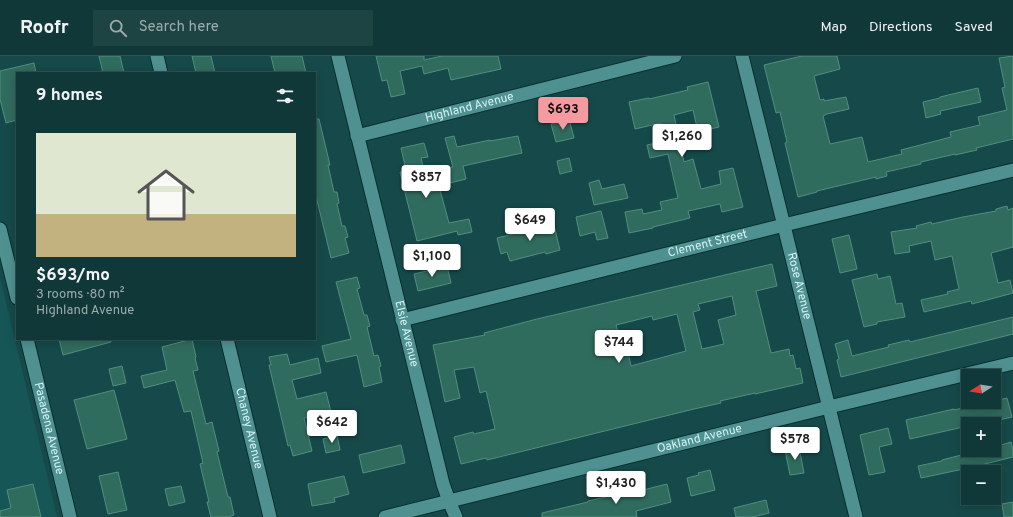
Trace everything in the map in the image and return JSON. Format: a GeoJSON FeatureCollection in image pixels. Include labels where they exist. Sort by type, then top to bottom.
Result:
{"type":"FeatureCollection","features":[{"type":"Feature","properties":{"kind":"street"},"geometry":{"type":"LineString","coordinates":[[157,56],[161,72]]}},
{"type":"Feature","properties":{"kind":"street","name":"Elsie Avenue"},"geometry":{"type":"LineString","coordinates":[[338,56],[443,484],[448,501],[456,517]]}},
{"type":"Feature","properties":{"kind":"street","name":"Highland Avenue"},"geometry":{"type":"LineString","coordinates":[[357,136],[675,56]]}},
{"type":"Feature","properties":{"kind":"street","name":"Rose Avenue"},"geometry":{"type":"LineString","coordinates":[[742,56],[856,517]]}},
{"type":"Feature","properties":{"kind":"street","name":"Clement Street"},"geometry":{"type":"LineString","coordinates":[[402,320],[1013,170]]}},
{"type":"Feature","properties":{"kind":"street"},"geometry":{"type":"LineString","coordinates":[[0,229],[16,294]]}},
{"type":"Feature","properties":{"kind":"street","name":"Pasadena Avenue"},"geometry":{"type":"LineString","coordinates":[[27,340],[70,517]]}},
{"type":"Feature","properties":{"kind":"street","name":"Chaney Avenue"},"geometry":{"type":"LineString","coordinates":[[227,340],[270,517]]}},
{"type":"Feature","properties":{"kind":"street","name":"Oakland Avenue"},"geometry":{"type":"LineString","coordinates":[[385,517],[1013,362]]}},
{"type":"Feature","properties":{"kind":"shaded area"},"geometry":{"type":"Polygon","coordinates":[[[0,277],[57,517],[0,517],[0,277]]]}},
{"type":"Feature","properties":{"kind":"building"},"geometry":{"type":"Polygon","coordinates":[[[99,56],[120,56],[124,72],[103,72],[99,56]]]}},
{"type":"Feature","properties":{"kind":"building"},"geometry":{"type":"Polygon","coordinates":[[[192,56],[211,56],[215,72],[196,72],[192,56]]]}},
{"type":"Feature","properties":{"kind":"building"},"geometry":{"type":"Polygon","coordinates":[[[271,56],[302,56],[306,72],[275,72],[271,56]]]}},
{"type":"Feature","properties":{"kind":"building"},"geometry":{"type":"Polygon","coordinates":[[[376,56],[424,56],[424,60],[442,56],[498,56],[501,69],[451,80],[448,68],[424,74],[422,66],[400,71],[405,94],[391,97],[387,80],[382,81],[376,56]]]}},
{"type":"Feature","properties":{"kind":"building"},"geometry":{"type":"Polygon","coordinates":[[[802,56],[837,56],[840,69],[814,76],[820,100],[824,99],[824,101],[846,97],[849,109],[823,116],[830,144],[862,137],[868,162],[902,154],[901,150],[951,137],[950,132],[980,125],[978,117],[1007,110],[1002,88],[1005,87],[999,58],[1013,56],[1013,139],[976,148],[977,150],[921,162],[921,164],[886,172],[887,176],[876,179],[876,177],[798,197],[785,143],[787,142],[780,112],[776,113],[764,65],[802,56]]]}},
{"type":"Feature","properties":{"kind":"building"},"geometry":{"type":"Polygon","coordinates":[[[34,63],[36,72],[16,72],[16,120],[6,123],[0,99],[0,71],[34,63]]]}},
{"type":"Feature","properties":{"kind":"building"},"geometry":{"type":"Polygon","coordinates":[[[708,82],[719,127],[698,132],[693,110],[674,115],[684,162],[693,159],[701,189],[721,184],[719,171],[733,168],[743,207],[722,212],[720,204],[688,211],[690,218],[629,233],[625,212],[642,209],[643,214],[662,210],[660,202],[678,198],[668,154],[650,158],[647,145],[665,141],[661,123],[635,129],[629,102],[688,90],[687,87],[708,82]]]}},
{"type":"Feature","properties":{"kind":"building"},"geometry":{"type":"Polygon","coordinates":[[[978,88],[981,102],[940,111],[941,114],[926,118],[923,102],[978,88]]]}},
{"type":"Feature","properties":{"kind":"building"},"geometry":{"type":"Polygon","coordinates":[[[316,119],[319,119],[330,165],[328,165],[334,192],[337,192],[339,203],[337,204],[342,226],[345,226],[348,237],[345,238],[349,253],[331,258],[316,196],[316,119]]]}},
{"type":"Feature","properties":{"kind":"building"},"geometry":{"type":"Polygon","coordinates":[[[569,119],[574,138],[556,142],[551,124],[569,119]]]}},
{"type":"Feature","properties":{"kind":"building"},"geometry":{"type":"Polygon","coordinates":[[[454,136],[457,147],[518,136],[522,153],[463,166],[466,179],[450,183],[446,168],[453,167],[445,138],[454,136]]]}},
{"type":"Feature","properties":{"kind":"building"},"geometry":{"type":"Polygon","coordinates":[[[424,143],[428,157],[421,158],[429,192],[440,190],[449,223],[469,219],[472,232],[458,235],[457,231],[417,241],[400,172],[406,170],[401,148],[424,143]]]}},
{"type":"Feature","properties":{"kind":"building"},"geometry":{"type":"Polygon","coordinates":[[[569,158],[572,171],[560,174],[557,161],[569,158]]]}},
{"type":"Feature","properties":{"kind":"building"},"geometry":{"type":"Polygon","coordinates":[[[599,180],[602,189],[624,184],[628,198],[594,205],[589,183],[599,180]]]}},
{"type":"Feature","properties":{"kind":"building"},"geometry":{"type":"Polygon","coordinates":[[[1007,206],[1008,210],[1013,208],[1013,247],[991,253],[998,283],[1010,280],[1013,293],[972,304],[971,301],[924,312],[921,300],[948,294],[947,292],[959,289],[952,256],[935,260],[931,241],[909,246],[910,252],[895,254],[891,232],[917,228],[916,226],[931,222],[932,224],[996,211],[996,209],[1007,206]]]}},
{"type":"Feature","properties":{"kind":"building"},"geometry":{"type":"Polygon","coordinates":[[[601,211],[608,238],[597,240],[595,232],[580,236],[576,217],[601,211]]]}},
{"type":"Feature","properties":{"kind":"building"},"geometry":{"type":"Polygon","coordinates":[[[553,221],[560,250],[546,254],[545,252],[510,261],[507,252],[501,254],[497,238],[533,229],[532,226],[553,221]]]}},
{"type":"Feature","properties":{"kind":"building"},"geometry":{"type":"Polygon","coordinates":[[[849,235],[857,269],[840,273],[832,239],[849,235]]]}},
{"type":"Feature","properties":{"kind":"building"},"geometry":{"type":"Polygon","coordinates":[[[772,264],[777,286],[756,291],[771,353],[789,349],[790,356],[793,355],[796,369],[800,368],[803,383],[720,401],[721,403],[487,460],[486,458],[461,464],[454,437],[473,432],[474,434],[495,429],[486,391],[480,393],[474,367],[454,370],[460,398],[445,402],[433,345],[485,335],[484,333],[537,319],[772,264]],[[732,296],[698,304],[700,310],[693,312],[702,349],[724,344],[718,320],[736,315],[732,296]],[[677,314],[653,320],[652,316],[616,325],[621,344],[626,343],[631,366],[686,351],[677,314]]]}},
{"type":"Feature","properties":{"kind":"building"},"geometry":{"type":"Polygon","coordinates":[[[447,266],[451,283],[418,291],[414,274],[447,266]]]}},
{"type":"Feature","properties":{"kind":"building"},"geometry":{"type":"Polygon","coordinates":[[[877,274],[878,279],[890,276],[896,304],[902,303],[905,317],[877,322],[877,324],[864,327],[852,280],[877,274]]]}},
{"type":"Feature","properties":{"kind":"building"},"geometry":{"type":"Polygon","coordinates":[[[357,277],[360,288],[357,289],[364,315],[367,315],[370,326],[367,327],[374,356],[378,355],[381,366],[379,367],[382,382],[364,387],[357,355],[326,362],[322,346],[351,339],[336,282],[357,277]]]}},
{"type":"Feature","properties":{"kind":"building"},"geometry":{"type":"Polygon","coordinates":[[[1013,317],[1013,334],[841,377],[837,360],[839,359],[835,344],[848,340],[852,356],[889,347],[888,345],[909,340],[910,342],[1013,317]]]}},
{"type":"Feature","properties":{"kind":"building"},"geometry":{"type":"Polygon","coordinates":[[[59,340],[110,340],[111,342],[63,355],[59,340]]]}},
{"type":"Feature","properties":{"kind":"building"},"geometry":{"type":"Polygon","coordinates":[[[192,340],[198,370],[193,371],[206,424],[212,422],[219,451],[217,452],[234,515],[228,517],[211,517],[200,464],[203,463],[191,411],[184,412],[175,380],[144,388],[141,376],[167,370],[162,347],[192,340]]]}},
{"type":"Feature","properties":{"kind":"building"},"geometry":{"type":"Polygon","coordinates":[[[287,354],[290,365],[318,358],[321,373],[292,380],[297,399],[326,392],[331,412],[304,418],[312,451],[293,456],[290,445],[288,446],[269,365],[271,365],[269,357],[287,354]]]}},
{"type":"Feature","properties":{"kind":"building"},"geometry":{"type":"Polygon","coordinates":[[[122,366],[126,383],[113,386],[109,369],[122,366]]]}},
{"type":"Feature","properties":{"kind":"building"},"geometry":{"type":"Polygon","coordinates":[[[114,390],[127,439],[87,449],[74,400],[114,390]]]}},
{"type":"Feature","properties":{"kind":"building"},"geometry":{"type":"Polygon","coordinates":[[[1007,398],[1012,417],[1001,419],[1001,417],[961,417],[961,428],[910,439],[906,420],[954,409],[1001,409],[1001,399],[1007,398]]]}},
{"type":"Feature","properties":{"kind":"building"},"geometry":{"type":"Polygon","coordinates":[[[888,428],[892,444],[879,447],[885,472],[869,475],[860,435],[888,428]]]}},
{"type":"Feature","properties":{"kind":"building"},"geometry":{"type":"Polygon","coordinates":[[[337,435],[340,450],[326,453],[323,439],[337,435]]]}},
{"type":"Feature","properties":{"kind":"building"},"geometry":{"type":"Polygon","coordinates":[[[1011,442],[1013,457],[981,465],[961,465],[961,470],[921,478],[918,466],[961,455],[961,457],[1001,457],[1001,445],[1011,442]]]}},
{"type":"Feature","properties":{"kind":"building"},"geometry":{"type":"Polygon","coordinates":[[[401,445],[405,463],[363,473],[359,455],[401,445]]]}},
{"type":"Feature","properties":{"kind":"building"},"geometry":{"type":"Polygon","coordinates":[[[799,447],[804,473],[790,475],[785,450],[799,447]]]}},
{"type":"Feature","properties":{"kind":"building"},"geometry":{"type":"Polygon","coordinates":[[[710,470],[715,490],[691,496],[687,478],[710,470]]]}},
{"type":"Feature","properties":{"kind":"building"},"geometry":{"type":"Polygon","coordinates":[[[118,472],[127,510],[108,514],[99,476],[118,472]]]}},
{"type":"Feature","properties":{"kind":"building"},"geometry":{"type":"Polygon","coordinates":[[[344,476],[349,494],[334,498],[335,502],[312,506],[308,484],[344,476]]]}},
{"type":"Feature","properties":{"kind":"building"},"geometry":{"type":"Polygon","coordinates":[[[33,484],[41,517],[0,517],[0,511],[11,508],[7,490],[33,484]]]}},
{"type":"Feature","properties":{"kind":"building"},"geometry":{"type":"Polygon","coordinates":[[[667,484],[671,502],[636,511],[637,517],[542,517],[542,513],[631,491],[631,493],[667,484]]]}},
{"type":"Feature","properties":{"kind":"building"},"geometry":{"type":"Polygon","coordinates":[[[181,486],[185,502],[169,506],[165,489],[181,486]]]}},
{"type":"Feature","properties":{"kind":"building"},"geometry":{"type":"Polygon","coordinates":[[[766,500],[769,513],[753,517],[736,517],[734,508],[766,500]]]}},
{"type":"Feature","properties":{"kind":"building"},"geometry":{"type":"Polygon","coordinates":[[[1013,502],[1013,517],[1004,517],[1002,504],[1013,502]]]}}]}
